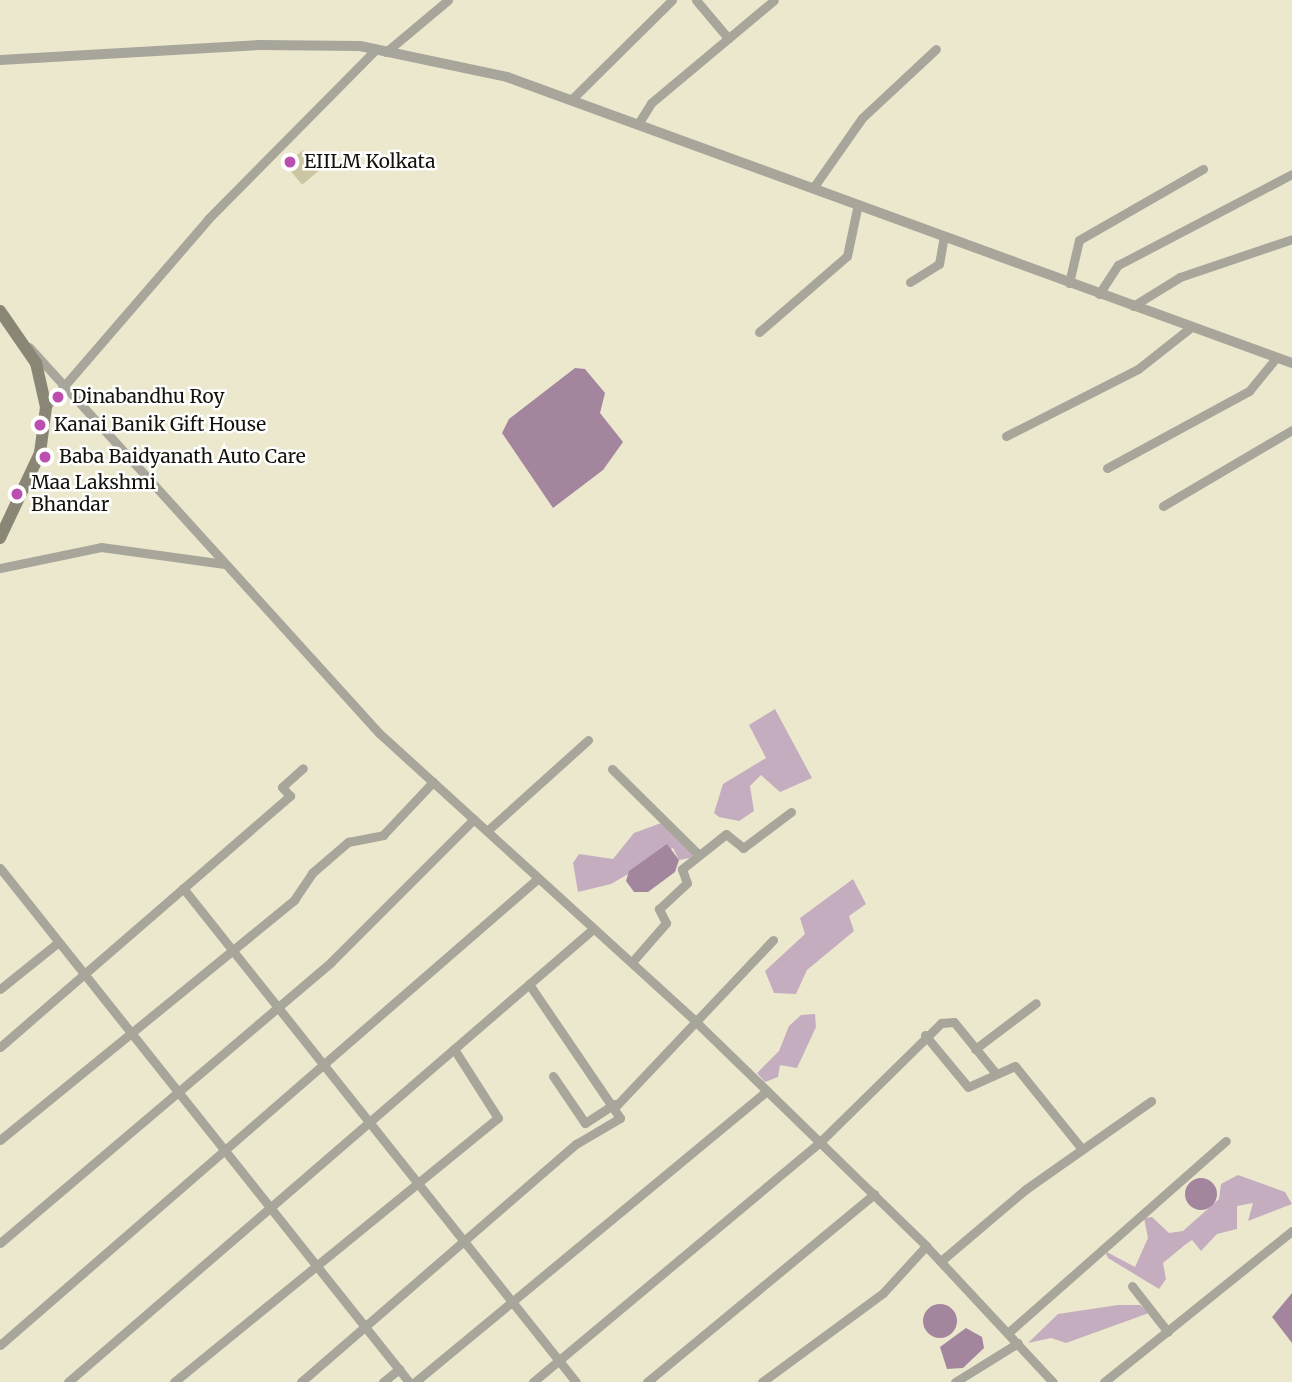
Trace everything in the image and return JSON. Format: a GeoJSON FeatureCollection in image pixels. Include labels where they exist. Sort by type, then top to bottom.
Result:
{"type":"FeatureCollection","features":[{"type":"Feature","properties":{"kind":"main road"},"geometry":{"type":"LineString","coordinates":[[0,311],[25,342],[46,407],[40,453],[0,538]]}},
{"type":"Feature","properties":{"kind":"street"},"geometry":{"type":"LineString","coordinates":[[46,407],[208,219],[381,51],[449,0]]}},
{"type":"Feature","properties":{"kind":"street"},"geometry":{"type":"LineString","coordinates":[[571,100],[672,0]]}},
{"type":"Feature","properties":{"kind":"street"},"geometry":{"type":"LineString","coordinates":[[638,124],[651,103],[774,0]]}},
{"type":"Feature","properties":{"kind":"street"},"geometry":{"type":"LineString","coordinates":[[701,2],[728,38]]}},
{"type":"Feature","properties":{"kind":"street"},"geometry":{"type":"LineString","coordinates":[[0,60],[260,44],[381,51],[507,77],[1292,363]]}},
{"type":"Feature","properties":{"kind":"street"},"geometry":{"type":"LineString","coordinates":[[813,188],[862,118],[936,48]]}},
{"type":"Feature","properties":{"kind":"street"},"geometry":{"type":"LineString","coordinates":[[1069,283],[1076,243],[1203,169]]}},
{"type":"Feature","properties":{"kind":"street"},"geometry":{"type":"LineString","coordinates":[[1099,294],[1118,265],[1292,174]]}},
{"type":"Feature","properties":{"kind":"street"},"geometry":{"type":"LineString","coordinates":[[761,330],[847,256],[858,204]]}},
{"type":"Feature","properties":{"kind":"street"},"geometry":{"type":"LineString","coordinates":[[910,282],[939,264],[944,237]]}},
{"type":"Feature","properties":{"kind":"street"},"geometry":{"type":"LineString","coordinates":[[1133,306],[1180,277],[1292,239]]}},
{"type":"Feature","properties":{"kind":"street"},"geometry":{"type":"LineString","coordinates":[[1006,436],[1138,369],[1190,328]]}},
{"type":"Feature","properties":{"kind":"street"},"geometry":{"type":"LineString","coordinates":[[25,342],[66,381],[225,564],[379,733],[487,831],[536,880],[632,962],[694,1020],[941,1261],[1053,1382]]}},
{"type":"Feature","properties":{"kind":"street"},"geometry":{"type":"LineString","coordinates":[[1107,468],[1249,391],[1276,358]]}},
{"type":"Feature","properties":{"kind":"street"},"geometry":{"type":"LineString","coordinates":[[1163,506],[1292,430]]}},
{"type":"Feature","properties":{"kind":"street"},"geometry":{"type":"LineString","coordinates":[[0,568],[102,547],[225,564]]}},
{"type":"Feature","properties":{"kind":"street"},"geometry":{"type":"LineString","coordinates":[[487,831],[587,740]]}},
{"type":"Feature","properties":{"kind":"street"},"geometry":{"type":"LineString","coordinates":[[0,1047],[290,796],[282,787],[303,768]]}},
{"type":"Feature","properties":{"kind":"street"},"geometry":{"type":"LineString","coordinates":[[612,769],[699,855]]}},
{"type":"Feature","properties":{"kind":"street"},"geometry":{"type":"LineString","coordinates":[[0,1140],[127,1032],[302,893],[312,873],[348,842],[383,835],[433,782]]}},
{"type":"Feature","properties":{"kind":"street"},"geometry":{"type":"LineString","coordinates":[[632,962],[664,926],[659,909],[686,885],[682,869],[728,834],[743,848],[792,812]]}},
{"type":"Feature","properties":{"kind":"street"},"geometry":{"type":"LineString","coordinates":[[0,1243],[277,1009],[474,819]]}},
{"type":"Feature","properties":{"kind":"street"},"geometry":{"type":"LineString","coordinates":[[0,868],[81,976],[410,1382]]}},
{"type":"Feature","properties":{"kind":"street"},"geometry":{"type":"LineString","coordinates":[[2,1343],[325,1066],[536,880]]}},
{"type":"Feature","properties":{"kind":"street"},"geometry":{"type":"LineString","coordinates":[[183,888],[576,1382]]}},
{"type":"Feature","properties":{"kind":"street"},"geometry":{"type":"LineString","coordinates":[[68,1382],[269,1208],[373,1125],[454,1049],[593,929]]}},
{"type":"Feature","properties":{"kind":"street"},"geometry":{"type":"LineString","coordinates":[[552,1076],[585,1123],[615,1106],[645,1082],[662,1053],[773,940]]}},
{"type":"Feature","properties":{"kind":"street"},"geometry":{"type":"LineString","coordinates":[[0,989],[56,944]]}},
{"type":"Feature","properties":{"kind":"street"},"geometry":{"type":"LineString","coordinates":[[301,1382],[467,1243],[576,1144],[620,1118],[615,1106],[529,984]]}},
{"type":"Feature","properties":{"kind":"street"},"geometry":{"type":"LineString","coordinates":[[975,1049],[1036,1003]]}},
{"type":"Feature","properties":{"kind":"street"},"geometry":{"type":"LineString","coordinates":[[533,1382],[820,1142],[925,1035],[949,1021],[994,1071]]}},
{"type":"Feature","properties":{"kind":"street"},"geometry":{"type":"LineString","coordinates":[[925,1035],[964,1084],[973,1086],[994,1071],[1015,1066],[1082,1149]]}},
{"type":"Feature","properties":{"kind":"street"},"geometry":{"type":"LineString","coordinates":[[174,1382],[498,1118],[454,1049]]}},
{"type":"Feature","properties":{"kind":"street"},"geometry":{"type":"LineString","coordinates":[[415,1382],[767,1091]]}},
{"type":"Feature","properties":{"kind":"street"},"geometry":{"type":"LineString","coordinates":[[941,1261],[1082,1149],[1151,1101]]}},
{"type":"Feature","properties":{"kind":"street"},"geometry":{"type":"LineString","coordinates":[[1009,1332],[1226,1141]]}},
{"type":"Feature","properties":{"kind":"street"},"geometry":{"type":"LineString","coordinates":[[647,1382],[874,1194]]}},
{"type":"Feature","properties":{"kind":"street"},"geometry":{"type":"LineString","coordinates":[[1104,1382],[1292,1231]]}},
{"type":"Feature","properties":{"kind":"street"},"geometry":{"type":"LineString","coordinates":[[769,1380],[883,1293],[926,1246]]}},
{"type":"Feature","properties":{"kind":"street"},"geometry":{"type":"LineString","coordinates":[[1132,1286],[1168,1332]]}},
{"type":"Feature","properties":{"kind":"street"},"geometry":{"type":"LineString","coordinates":[[955,1382],[1018,1343]]}},
{"type":"Feature","properties":{"kind":"street"},"geometry":{"type":"LineString","coordinates":[[383,1382],[399,1368]]}},
{"type":"Feature","properties":{"kind":"shaded area"},"geometry":{"type":"Polygon","coordinates":[[[575,368],[585,369],[605,393],[600,413],[623,442],[603,470],[553,508],[502,433],[509,419],[575,368]]]}},
{"type":"Feature","properties":{"kind":"shaded area"},"geometry":{"type":"Polygon","coordinates":[[[775,709],[812,778],[780,792],[761,775],[750,786],[754,811],[739,821],[719,817],[714,813],[723,784],[766,758],[749,725],[775,709]]]}},
{"type":"Feature","properties":{"kind":"shaded area"},"geometry":{"type":"Polygon","coordinates":[[[664,822],[681,831],[694,854],[690,858],[679,860],[673,848],[611,884],[578,892],[573,863],[579,854],[613,859],[634,833],[664,822]]]}},
{"type":"Feature","properties":{"kind":"shaded area"},"geometry":{"type":"Polygon","coordinates":[[[667,844],[679,860],[675,872],[648,892],[634,892],[626,881],[629,871],[667,844]]]}},
{"type":"Feature","properties":{"kind":"shaded area"},"geometry":{"type":"Polygon","coordinates":[[[853,879],[866,904],[849,916],[854,931],[807,970],[796,994],[774,993],[765,971],[805,934],[800,918],[853,879]]]}},
{"type":"Feature","properties":{"kind":"shaded area"},"geometry":{"type":"Polygon","coordinates":[[[815,1014],[816,1027],[797,1068],[780,1065],[778,1077],[765,1082],[757,1073],[779,1051],[789,1026],[801,1015],[815,1014]]]}},
{"type":"Feature","properties":{"kind":"shaded area"},"geometry":{"type":"Polygon","coordinates":[[[1238,1175],[1285,1192],[1292,1204],[1248,1221],[1253,1203],[1237,1206],[1237,1229],[1217,1234],[1201,1251],[1192,1240],[1186,1244],[1163,1263],[1166,1279],[1159,1289],[1108,1258],[1105,1251],[1135,1267],[1148,1238],[1144,1218],[1152,1217],[1169,1233],[1183,1231],[1219,1199],[1221,1184],[1238,1175]]]}},
{"type":"Feature","properties":{"kind":"shaded area"},"geometry":{"type":"Polygon","coordinates":[[[1201,1178],[1212,1183],[1217,1194],[1212,1205],[1201,1210],[1190,1205],[1185,1194],[1190,1183],[1201,1178]]]}},
{"type":"Feature","properties":{"kind":"shaded area"},"geometry":{"type":"Polygon","coordinates":[[[1292,1293],[1292,1343],[1272,1317],[1292,1293]]]}},
{"type":"Feature","properties":{"kind":"shaded area"},"geometry":{"type":"Polygon","coordinates":[[[940,1304],[952,1309],[957,1321],[952,1333],[940,1338],[928,1333],[923,1321],[928,1309],[940,1304]]]}},
{"type":"Feature","properties":{"kind":"shaded area"},"geometry":{"type":"Polygon","coordinates":[[[1118,1305],[1140,1305],[1149,1313],[1066,1343],[1051,1338],[1028,1343],[1058,1314],[1118,1305]]]}},
{"type":"Feature","properties":{"kind":"shaded area"},"geometry":{"type":"Polygon","coordinates":[[[966,1328],[982,1337],[984,1348],[963,1368],[947,1369],[940,1347],[966,1328]]]}},
{"type":"Feature","properties":{"kind":"building"},"geometry":{"type":"Polygon","coordinates":[[[303,150],[320,170],[302,185],[285,165],[303,150]]]}},
{"type":"Feature","properties":{"kind":"place","name":"EIILM Kolkata"},"geometry":{"type":"Point","coordinates":[290,162]}},
{"type":"Feature","properties":{"kind":"place","name":"Dinabandhu Roy"},"geometry":{"type":"Point","coordinates":[58,397]}},
{"type":"Feature","properties":{"kind":"place","name":"Kanai Banik Gift House"},"geometry":{"type":"Point","coordinates":[40,425]}},
{"type":"Feature","properties":{"kind":"place","name":"Baba Baidyanath Auto Care"},"geometry":{"type":"Point","coordinates":[45,457]}},
{"type":"Feature","properties":{"kind":"place","name":"Maa Lakshmi Bhandar"},"geometry":{"type":"Point","coordinates":[17,494]}}]}
